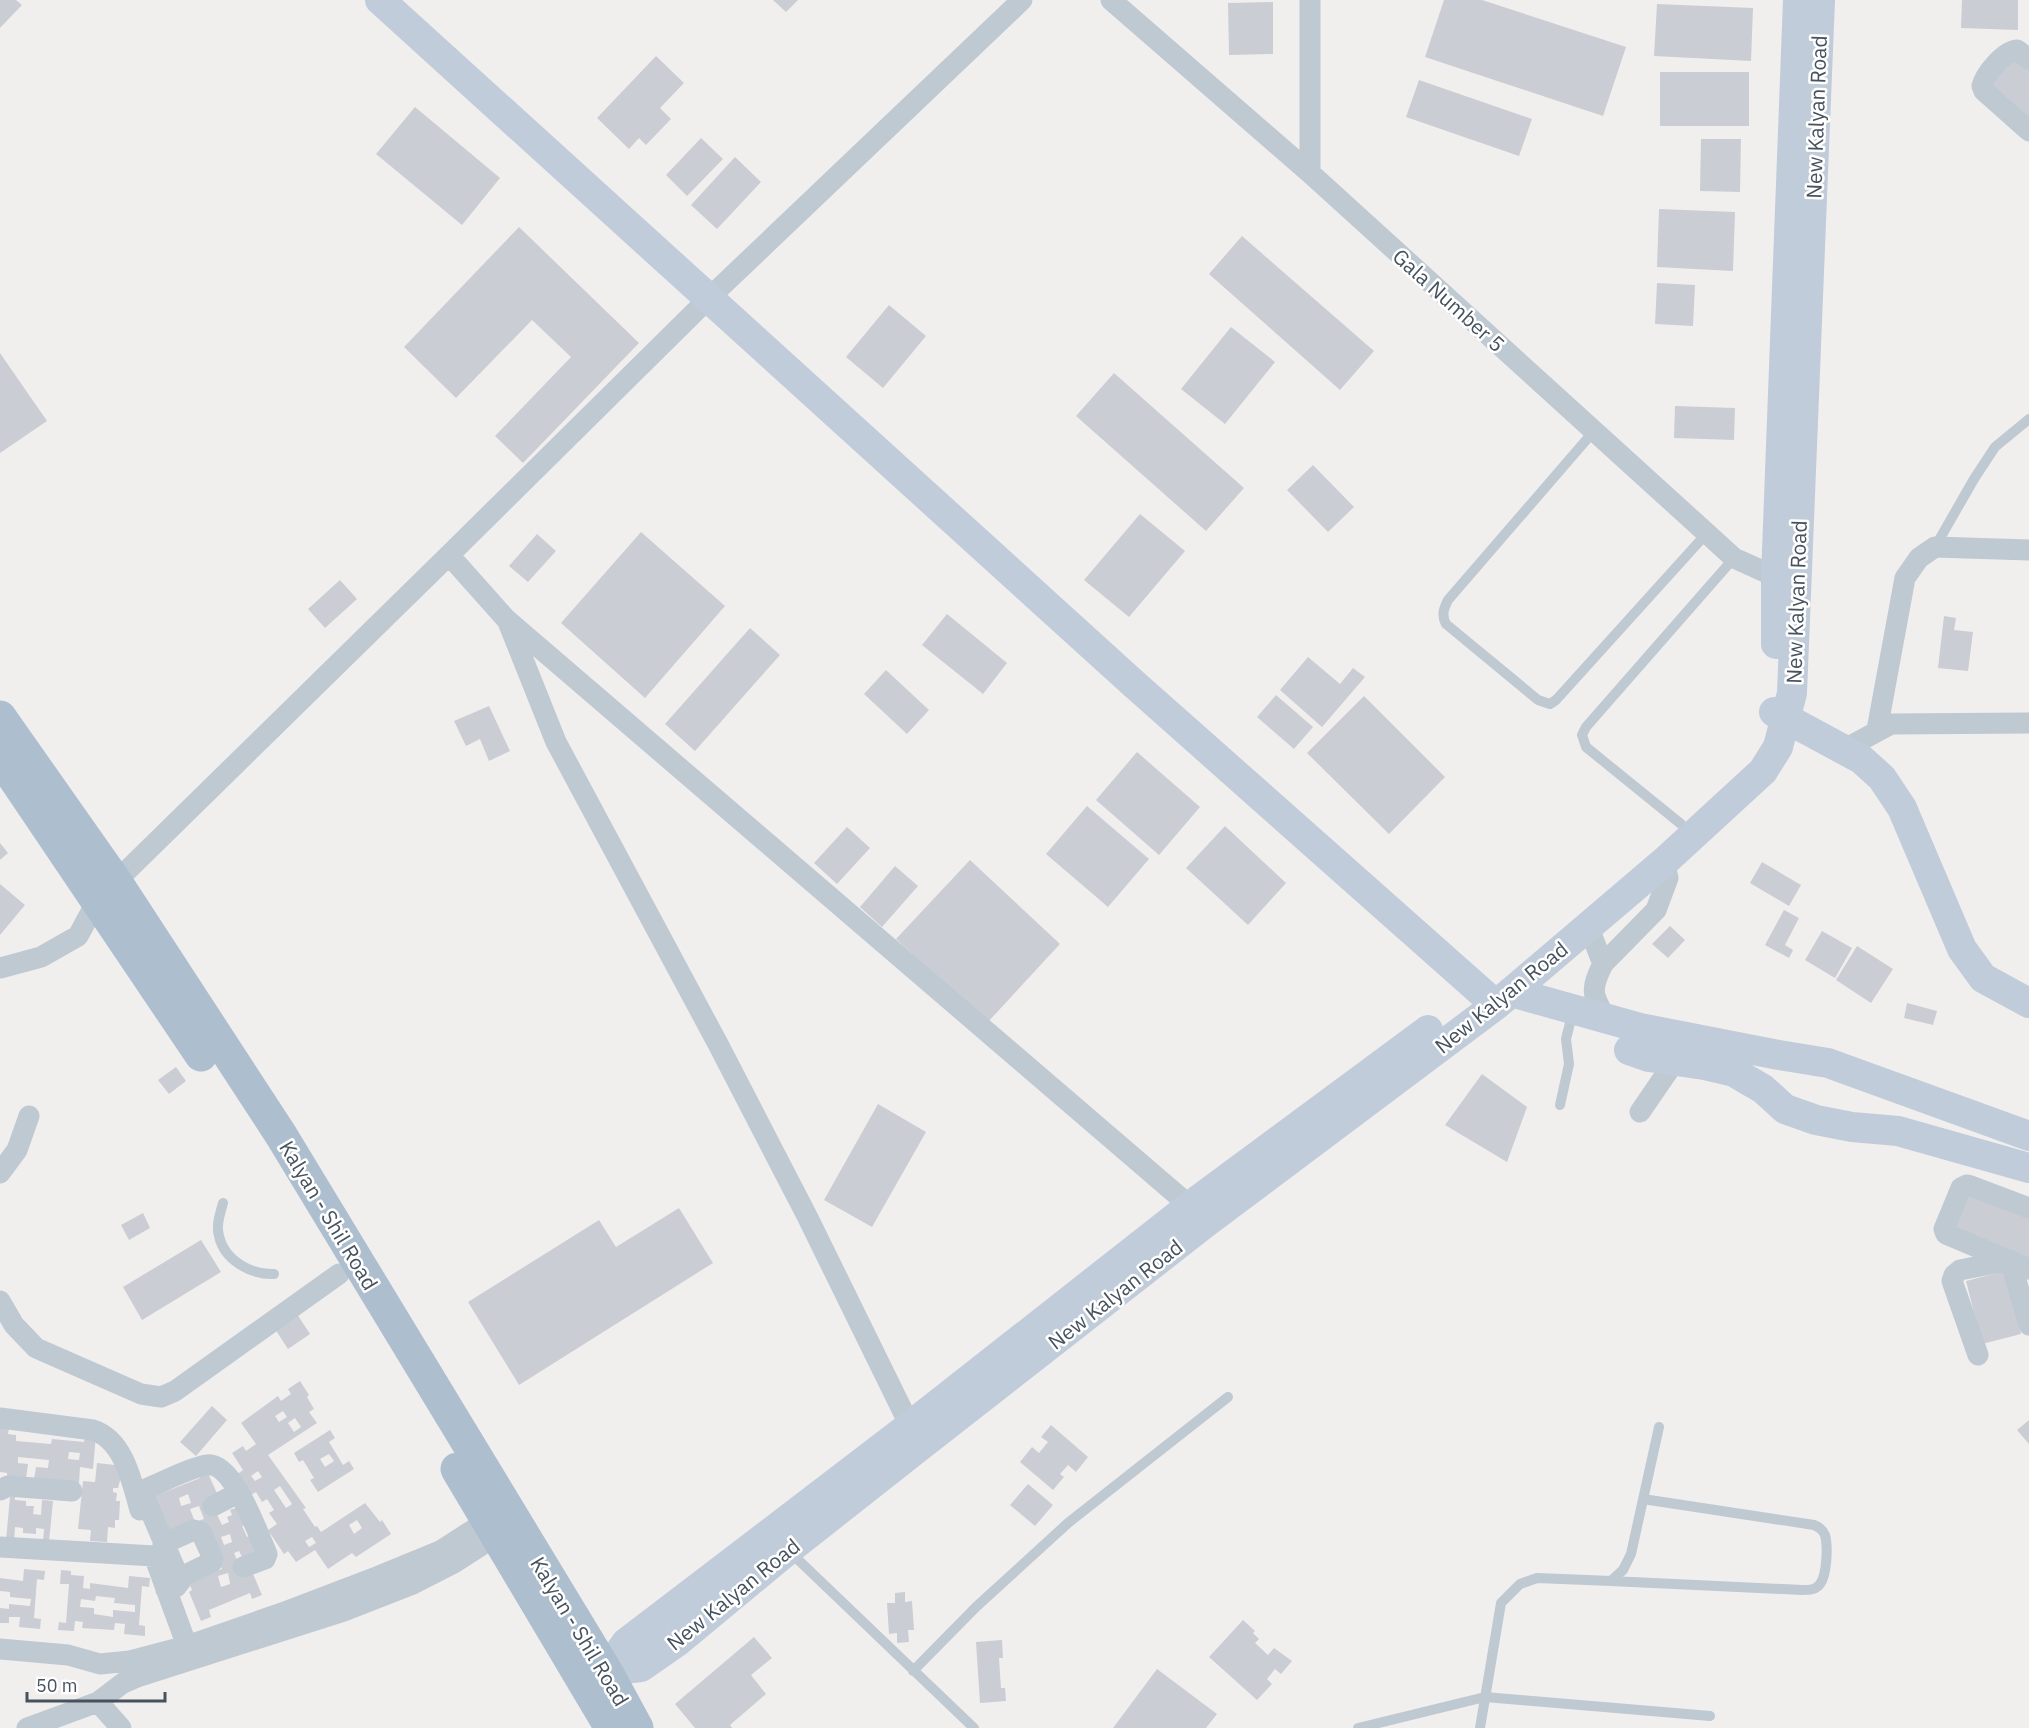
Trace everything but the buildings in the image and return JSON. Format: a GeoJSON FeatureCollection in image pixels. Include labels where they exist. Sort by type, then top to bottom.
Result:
{"type":"FeatureCollection","features":[{"type":"Feature","properties":{"kind":"main road","name":"Kalyan - Shil Road"},"geometry":{"type":"LineString","coordinates":[[0,717],[107,890],[492,1529],[596,1678],[637,1728]]}},
{"type":"Feature","properties":{"kind":"main road","name":"Kalyan - Shil Road"},"geometry":{"type":"LineString","coordinates":[[0,757],[107,890],[281,1135],[596,1678],[611,1728]]}},
{"type":"Feature","properties":{"kind":"street"},"geometry":{"type":"LineString","coordinates":[[380,0],[1143,692],[1496,996],[1565,1007],[1606,1018],[1706,1053],[1763,1089],[1785,1109],[1816,1120],[1852,1127],[1898,1131],[2029,1168]]}},
{"type":"Feature","properties":{"kind":"street"},"geometry":{"type":"LineString","coordinates":[[0,968],[41,957],[78,936],[107,890],[709,298],[1022,0]]}},
{"type":"Feature","properties":{"kind":"street","name":"Gala Number 5"},"geometry":{"type":"LineString","coordinates":[[1111,0],[1310,173],[1734,558],[1786,579]]}},
{"type":"Feature","properties":{"kind":"street"},"geometry":{"type":"LineString","coordinates":[[1310,0],[1310,173]]}},
{"type":"Feature","properties":{"kind":"street"},"geometry":{"type":"LineString","coordinates":[[1786,579],[1798,0]]}},
{"type":"Feature","properties":{"kind":"street","name":"New Kalyan Road"},"geometry":{"type":"LineString","coordinates":[[596,1678],[626,1643],[915,1436],[1204,1224],[1496,996],[1747,763],[1763,743],[1792,693],[1786,579],[1820,0]]}},
{"type":"Feature","properties":{"kind":"street"},"geometry":{"type":"LineString","coordinates":[[2029,59],[2017,50],[2008,52],[1985,78],[1982,86],[1984,91],[2029,131]]}},
{"type":"Feature","properties":{"kind":"street"},"geometry":{"type":"LineString","coordinates":[[1877,730],[1905,578],[1919,558],[1935,547],[2029,550]]}},
{"type":"Feature","properties":{"kind":"street"},"geometry":{"type":"LineString","coordinates":[[449,555],[506,619],[1190,1206]]}},
{"type":"Feature","properties":{"kind":"street"},"geometry":{"type":"LineString","coordinates":[[506,619],[556,742],[807,1216],[915,1436]]}},
{"type":"Feature","properties":{"kind":"street"},"geometry":{"type":"LineString","coordinates":[[1780,716],[1861,759],[1882,778],[1902,808],[1962,949],[1983,978],[2029,1003]]}},
{"type":"Feature","properties":{"kind":"street","name":"New Kalyan Road"},"geometry":{"type":"LineString","coordinates":[[1546,949],[1588,927],[1664,862],[1763,771],[1778,747],[1780,716]]}},
{"type":"Feature","properties":{"kind":"street"},"geometry":{"type":"LineString","coordinates":[[1843,750],[1891,724],[2029,723]]}},
{"type":"Feature","properties":{"kind":"street"},"geometry":{"type":"LineString","coordinates":[[1606,1018],[1594,997],[1595,981],[1603,964],[1656,910],[1668,878],[1664,862]]}},
{"type":"Feature","properties":{"kind":"street"},"geometry":{"type":"LineString","coordinates":[[1588,927],[1603,964]]}},
{"type":"Feature","properties":{"kind":"street","name":"New Kalyan Road"},"geometry":{"type":"LineString","coordinates":[[596,1678],[641,1667],[677,1642],[788,1550],[915,1436],[1190,1206],[1496,996]]}},
{"type":"Feature","properties":{"kind":"street"},"geometry":{"type":"LineString","coordinates":[[1629,1050],[1649,1057],[1675,1061],[1706,1053],[1828,1062],[2029,1136]]}},
{"type":"Feature","properties":{"kind":"street"},"geometry":{"type":"LineString","coordinates":[[1640,1112],[1675,1061]]}},
{"type":"Feature","properties":{"kind":"street"},"geometry":{"type":"LineString","coordinates":[[1898,1131],[1911,1092]]}},
{"type":"Feature","properties":{"kind":"street"},"geometry":{"type":"LineString","coordinates":[[0,1173],[17,1150],[28,1116]]}},
{"type":"Feature","properties":{"kind":"street"},"geometry":{"type":"LineString","coordinates":[[2020,1264],[1946,1234],[1944,1229],[1963,1186],[1971,1186],[2029,1208]]}},
{"type":"Feature","properties":{"kind":"street"},"geometry":{"type":"LineString","coordinates":[[2020,1264],[2029,1325]]}},
{"type":"Feature","properties":{"kind":"street"},"geometry":{"type":"LineString","coordinates":[[1978,1355],[1952,1281],[1954,1275],[1960,1270],[2020,1264]]}},
{"type":"Feature","properties":{"kind":"street"},"geometry":{"type":"LineString","coordinates":[[0,1301],[14,1325],[36,1348],[141,1394],[160,1397],[175,1391],[339,1274]]}},
{"type":"Feature","properties":{"kind":"street"},"geometry":{"type":"LineString","coordinates":[[0,1418],[101,1432],[122,1455],[173,1584],[187,1646]]}},
{"type":"Feature","properties":{"kind":"street"},"geometry":{"type":"LineString","coordinates":[[158,1550],[144,1499],[145,1493],[148,1488],[206,1465],[222,1470],[238,1493],[246,1505],[267,1556],[243,1567]]}},
{"type":"Feature","properties":{"kind":"street"},"geometry":{"type":"LineString","coordinates":[[0,1490],[8,1486],[72,1491]]}},
{"type":"Feature","properties":{"kind":"street"},"geometry":{"type":"LineString","coordinates":[[213,1506],[238,1493]]}},
{"type":"Feature","properties":{"kind":"street"},"geometry":{"type":"LineString","coordinates":[[0,1649],[68,1655],[100,1664],[130,1661],[187,1646],[282,1614],[492,1529]]}},
{"type":"Feature","properties":{"kind":"street"},"geometry":{"type":"LineString","coordinates":[[27,1728],[98,1702],[123,1683],[137,1677],[334,1615],[413,1584],[454,1563],[492,1529]]}},
{"type":"Feature","properties":{"kind":"street"},"geometry":{"type":"LineString","coordinates":[[0,1547],[158,1550],[194,1530],[201,1532],[213,1558],[212,1563],[173,1584]]}},
{"type":"Feature","properties":{"kind":"street"},"geometry":{"type":"LineString","coordinates":[[98,1702],[121,1728]]}},
{"type":"Feature","properties":{"kind":"lane"},"geometry":{"type":"LineString","coordinates":[[1935,547],[1974,478],[1995,447],[2029,419]]}},
{"type":"Feature","properties":{"kind":"lane"},"geometry":{"type":"LineString","coordinates":[[1594,431],[1448,600],[1443,618],[1446,624],[1538,700],[1550,704],[1707,533]]}},
{"type":"Feature","properties":{"kind":"lane"},"geometry":{"type":"LineString","coordinates":[[1681,824],[1586,747],[1582,735],[1586,727],[1734,558]]}},
{"type":"Feature","properties":{"kind":"lane"},"geometry":{"type":"LineString","coordinates":[[1560,1105],[1569,1064],[1565,1007]]}},
{"type":"Feature","properties":{"kind":"lane"},"geometry":{"type":"LineString","coordinates":[[223,1203],[218,1218],[218,1235],[223,1248],[232,1259],[247,1268],[261,1274],[274,1274]]}},
{"type":"Feature","properties":{"kind":"lane"},"geometry":{"type":"LineString","coordinates":[[914,1671],[976,1607],[1068,1523],[1228,1397]]}},
{"type":"Feature","properties":{"kind":"lane"},"geometry":{"type":"LineString","coordinates":[[1611,1581],[1623,1570],[1631,1554],[1659,1426]]}},
{"type":"Feature","properties":{"kind":"lane"},"geometry":{"type":"LineString","coordinates":[[1480,1728],[1501,1603],[1520,1584],[1537,1578],[1813,1590],[1824,1576],[1825,1534],[1821,1528],[1814,1525],[1643,1499]]}},
{"type":"Feature","properties":{"kind":"lane"},"geometry":{"type":"LineString","coordinates":[[788,1550],[974,1728]]}},
{"type":"Feature","properties":{"kind":"lane"},"geometry":{"type":"LineString","coordinates":[[1358,1728],[1485,1697],[1710,1716]]}}]}
